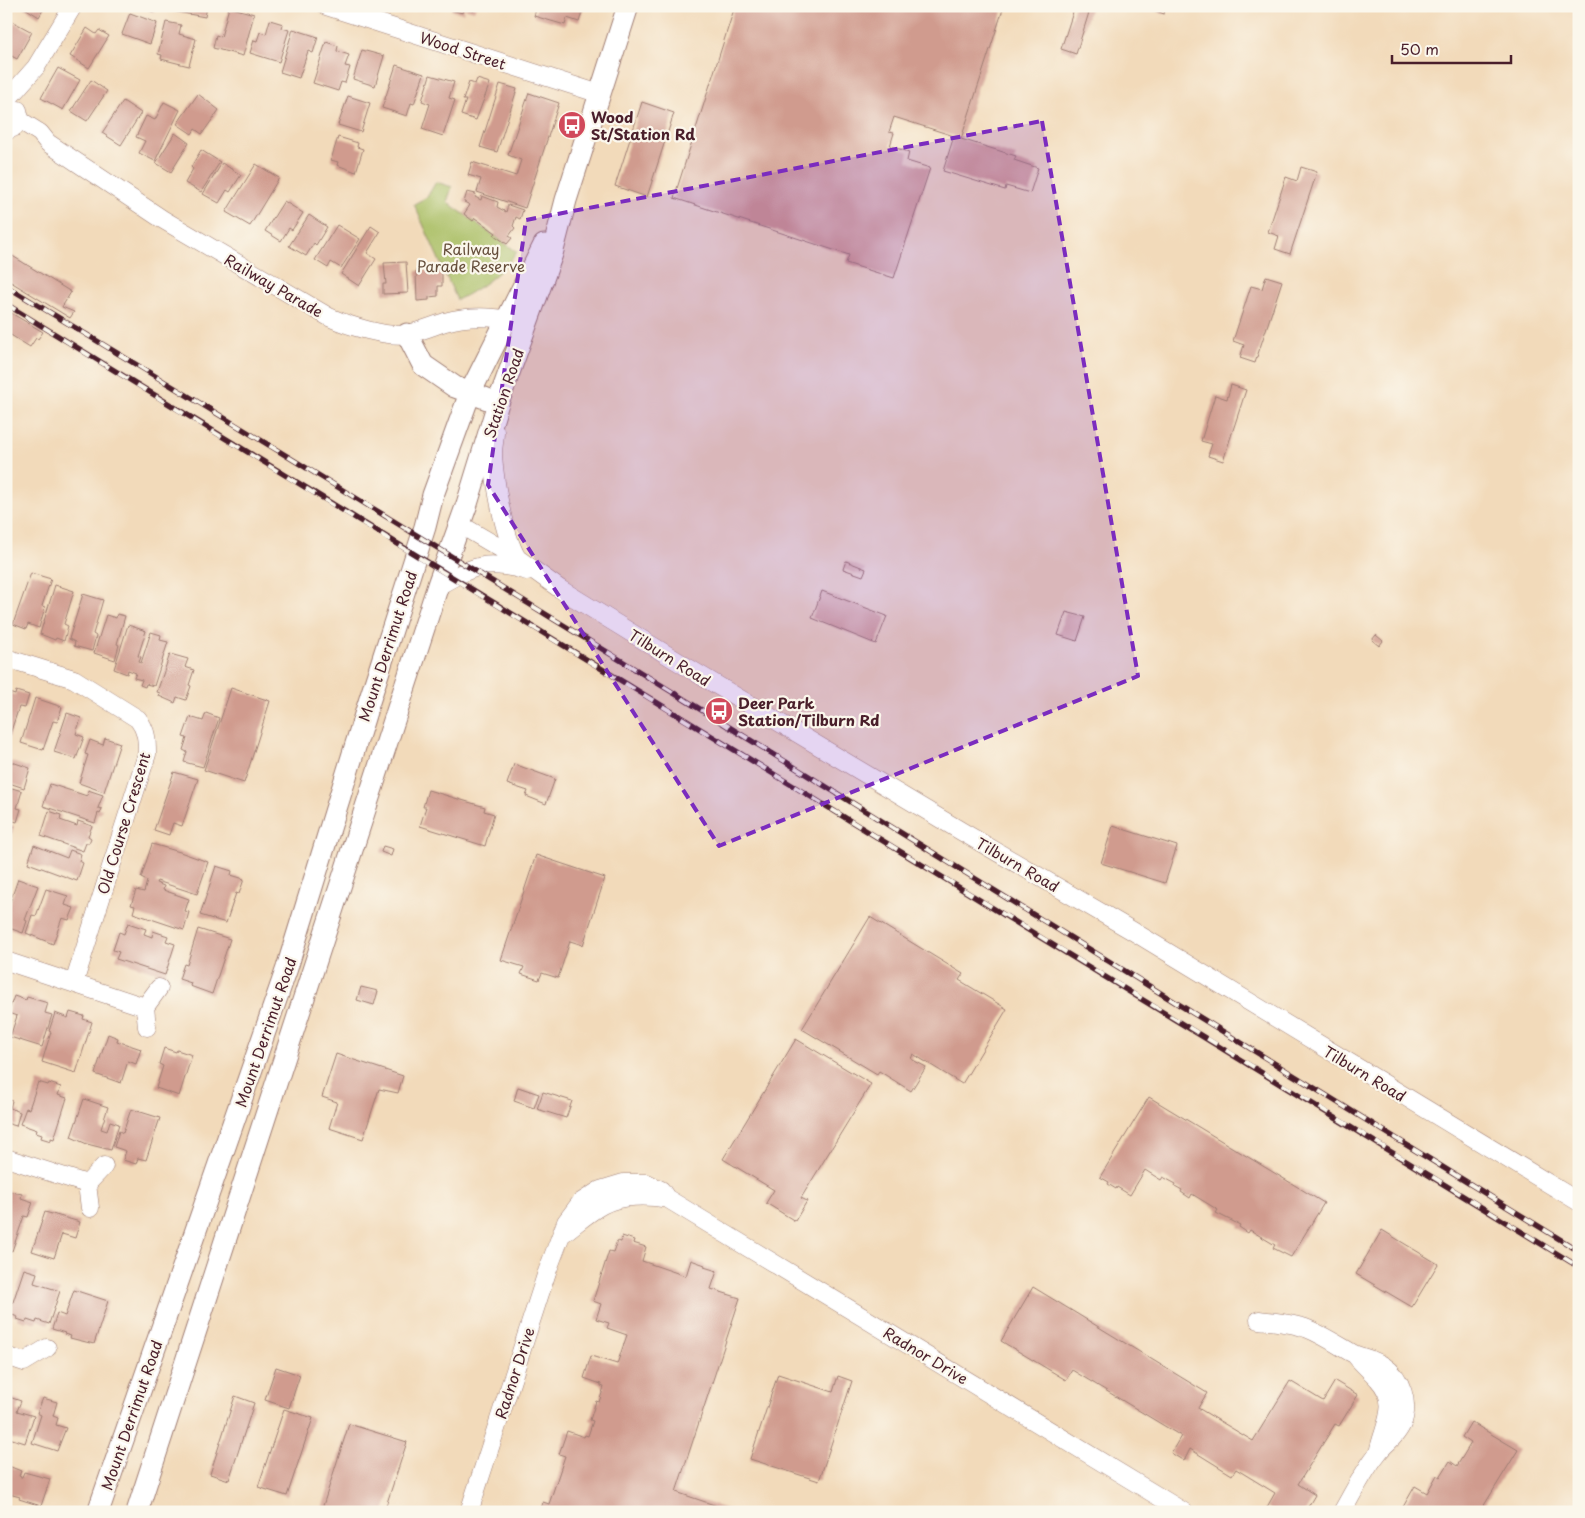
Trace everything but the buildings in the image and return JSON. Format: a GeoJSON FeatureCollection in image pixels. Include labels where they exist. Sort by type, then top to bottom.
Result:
{"type":"FeatureCollection","features":[{"type":"Feature","properties":{"kind":"main road","name":"Station Road"},"geometry":{"type":"LineString","coordinates":[[438,586],[460,524],[498,403],[552,254],[566,200],[628,6]]}},
{"type":"Feature","properties":{"kind":"main road","name":"Station Road"},"geometry":{"type":"LineString","coordinates":[[419,549],[433,495],[470,393],[566,200]]}},
{"type":"Feature","properties":{"kind":"main road"},"geometry":{"type":"LineString","coordinates":[[407,334],[416,354],[424,365],[456,387],[498,403]]}},
{"type":"Feature","properties":{"kind":"main road"},"geometry":{"type":"LineString","coordinates":[[433,495],[447,514],[460,524]]}},
{"type":"Feature","properties":{"kind":"main road"},"geometry":{"type":"LineString","coordinates":[[419,549],[437,526],[443,523],[460,524]]}},
{"type":"Feature","properties":{"kind":"main road","name":"Mount Derrimut Road"},"geometry":{"type":"LineString","coordinates":[[98,1512],[287,968],[368,705],[419,549]]}},
{"type":"Feature","properties":{"kind":"main road","name":"Mount Derrimut Road"},"geometry":{"type":"LineString","coordinates":[[137,1512],[438,586]]}},
{"type":"Feature","properties":{"kind":"main road"},"geometry":{"type":"LineString","coordinates":[[335,815],[360,824]]}},
{"type":"Feature","properties":{"kind":"main road"},"geometry":{"type":"LineString","coordinates":[[148,1512],[157,1473],[161,1436]]}},
{"type":"Feature","properties":{"kind":"street"},"geometry":{"type":"LineString","coordinates":[[11,115],[23,98],[36,68],[73,6]]}},
{"type":"Feature","properties":{"kind":"street","name":"Wood Street"},"geometry":{"type":"LineString","coordinates":[[326,6],[355,11],[600,94]]}},
{"type":"Feature","properties":{"kind":"street","name":"Railway Parade"},"geometry":{"type":"LineString","coordinates":[[11,115],[40,133],[48,143],[162,219],[330,317],[357,328],[407,334],[471,316],[506,318],[527,324]]}},
{"type":"Feature","properties":{"kind":"street"},"geometry":{"type":"LineString","coordinates":[[498,403],[493,452],[495,474],[506,530],[511,548],[517,558]]}},
{"type":"Feature","properties":{"kind":"street","name":"Tilburn Road"},"geometry":{"type":"LineString","coordinates":[[460,524],[517,558],[560,589],[695,672],[1131,930],[1579,1202]]}},
{"type":"Feature","properties":{"kind":"street"},"geometry":{"type":"LineString","coordinates":[[438,586],[469,569],[481,565],[501,564],[544,577]]}},
{"type":"Feature","properties":{"kind":"street","name":"Old Course Crescent"},"geometry":{"type":"LineString","coordinates":[[6,658],[74,679],[138,719],[145,728],[148,740],[147,754],[74,983]]}},
{"type":"Feature","properties":{"kind":"street"},"geometry":{"type":"LineString","coordinates":[[6,962],[145,1007]]}},
{"type":"Feature","properties":{"kind":"street"},"geometry":{"type":"LineString","coordinates":[[147,1027],[145,1007],[159,988]]}},
{"type":"Feature","properties":{"kind":"street"},"geometry":{"type":"LineString","coordinates":[[6,1158],[87,1184]]}},
{"type":"Feature","properties":{"kind":"street"},"geometry":{"type":"LineString","coordinates":[[87,1184],[104,1166]]}},
{"type":"Feature","properties":{"kind":"street","name":"Radnor Drive"},"geometry":{"type":"LineString","coordinates":[[470,1512],[547,1272],[566,1222],[581,1202],[600,1190],[623,1183],[647,1183],[661,1190],[668,1199],[1184,1512]]}},
{"type":"Feature","properties":{"kind":"street"},"geometry":{"type":"LineString","coordinates":[[87,1184],[90,1208]]}},
{"type":"Feature","properties":{"kind":"street"},"geometry":{"type":"LineString","coordinates":[[1259,1320],[1310,1330],[1355,1354],[1364,1366],[1378,1379],[1388,1398],[1389,1417],[1378,1452],[1342,1512]]}},
{"type":"Feature","properties":{"kind":"street"},"geometry":{"type":"LineString","coordinates":[[6,1356],[24,1362],[47,1348]]}},
{"type":"Feature","properties":{"kind":"highlighted area"},"geometry":{"type":"Polygon","coordinates":[[[1042,121],[1138,676],[719,846],[488,485],[526,220],[1042,121]]]}},
{"type":"Feature","properties":{"kind":"green space","name":"Railway Parade Reserve"},"geometry":{"type":"Polygon","coordinates":[[[436,182],[452,187],[447,202],[517,252],[490,280],[457,300],[414,204],[427,197],[436,182]]]}},
{"type":"Feature","properties":{"kind":"railway"},"geometry":{"type":"LineString","coordinates":[[6,286],[597,646],[1579,1251]]}},
{"type":"Feature","properties":{"kind":"railway"},"geometry":{"type":"LineString","coordinates":[[6,304],[1579,1267]]}},
{"type":"Feature","properties":{"kind":"place","name":"Wood St/Station Rd"},"geometry":{"type":"Point","coordinates":[572,125]}},
{"type":"Feature","properties":{"kind":"place","name":"Deer Park Station/Tilburn Rd"},"geometry":{"type":"Point","coordinates":[719,711]}}]}
